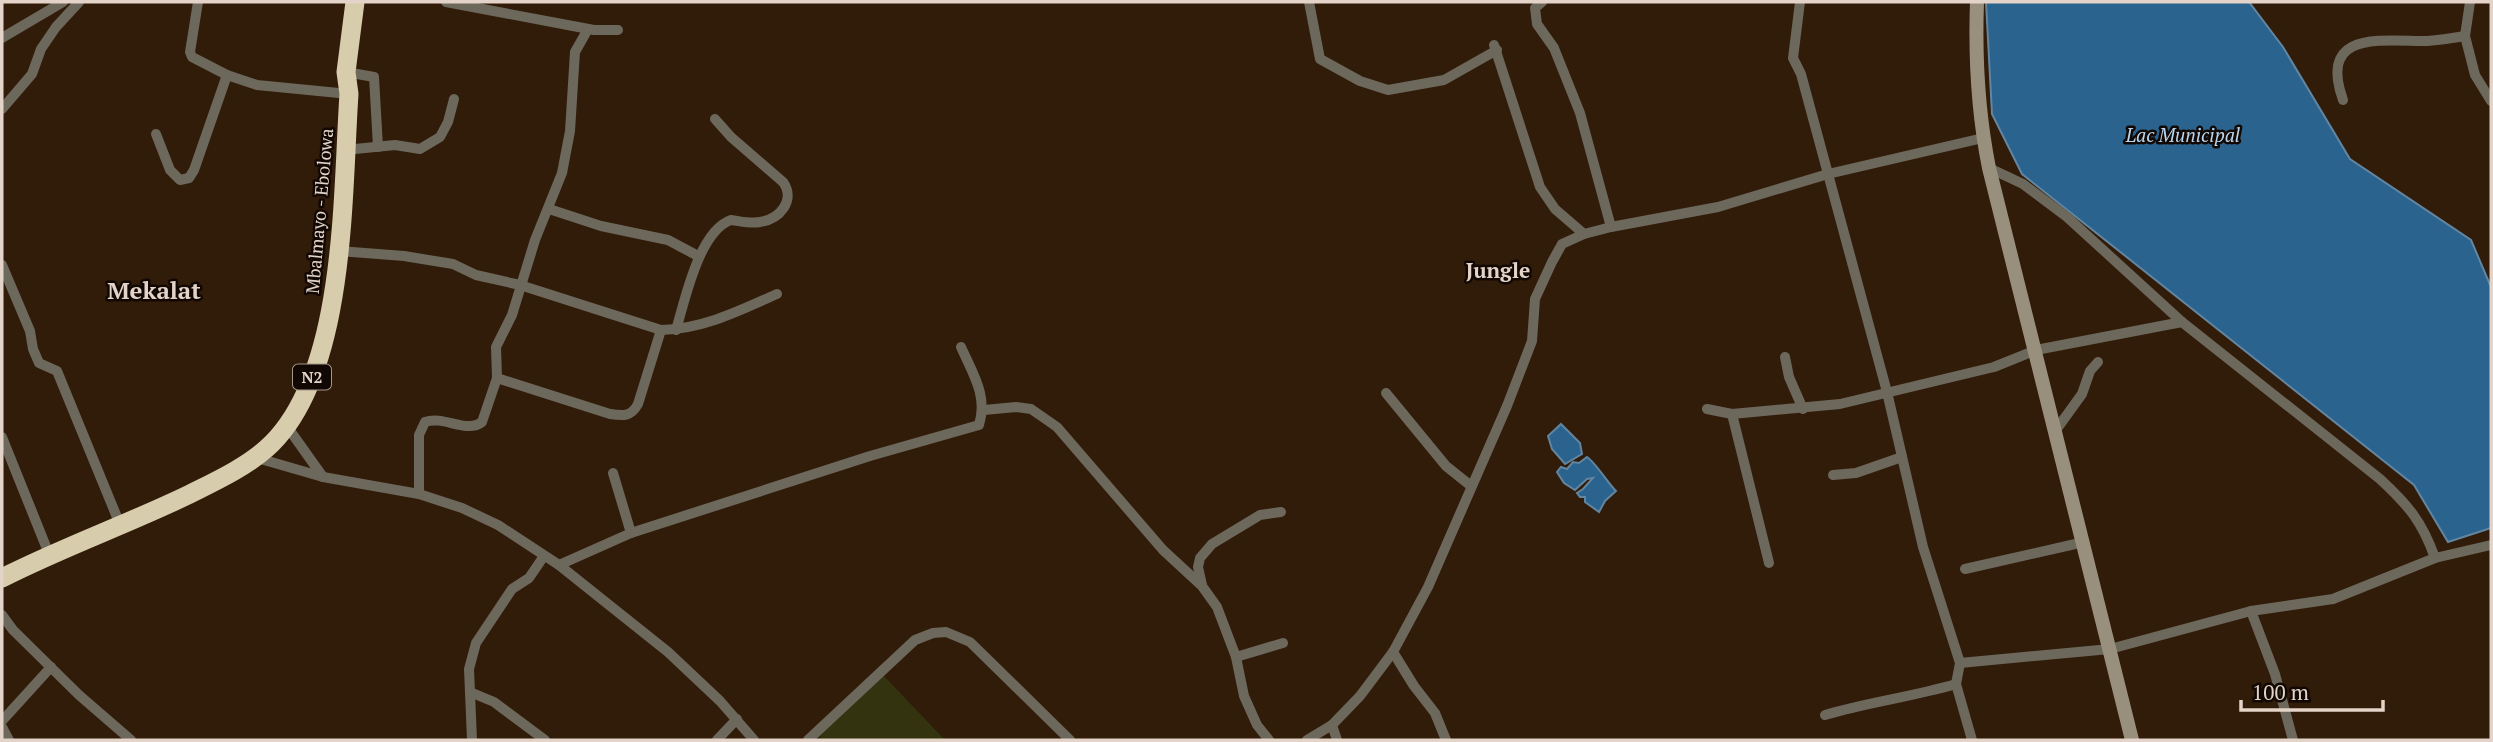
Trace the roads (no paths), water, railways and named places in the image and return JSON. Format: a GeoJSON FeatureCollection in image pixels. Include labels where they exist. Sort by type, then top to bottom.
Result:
{"type":"FeatureCollection","features":[{"type":"Feature","properties":{"kind":"highway","name":"Mbalmayo - Ebolowa"},"geometry":{"type":"LineString","coordinates":[[2,578],[49,554],[121,527],[217,481],[267,449],[286,425],[319,363],[334,299],[349,94],[345,72],[355,2]]}},
{"type":"Feature","properties":{"kind":"street"},"geometry":{"type":"LineString","coordinates":[[2,38],[45,6],[63,2]]}},
{"type":"Feature","properties":{"kind":"street"},"geometry":{"type":"LineString","coordinates":[[2,109],[32,74],[41,49],[56,27],[79,2]]}},
{"type":"Feature","properties":{"kind":"street"},"geometry":{"type":"LineString","coordinates":[[198,2],[190,52],[192,57],[227,75],[267,87],[349,94]]}},
{"type":"Feature","properties":{"kind":"street"},"geometry":{"type":"LineString","coordinates":[[446,2],[588,29],[618,30]]}},
{"type":"Feature","properties":{"kind":"street"},"geometry":{"type":"LineString","coordinates":[[1309,2],[1320,58],[1360,81],[1388,90],[1444,80],[1496,48],[1540,187],[1555,209],[1584,234]]}},
{"type":"Feature","properties":{"kind":"street"},"geometry":{"type":"LineString","coordinates":[[1542,2],[1535,8],[1538,24],[1554,48],[1580,113],[1611,227]]}},
{"type":"Feature","properties":{"kind":"street"},"geometry":{"type":"LineString","coordinates":[[1800,2],[1793,58],[1801,74],[1887,392],[1923,547],[1960,663],[1956,684],[1972,740]]}},
{"type":"Feature","properties":{"kind":"street"},"geometry":{"type":"LineString","coordinates":[[1977,2],[1975,53],[1983,138],[1989,168],[2132,740]]}},
{"type":"Feature","properties":{"kind":"street"},"geometry":{"type":"LineString","coordinates":[[2470,2],[2465,36],[2475,75],[2491,101]]}},
{"type":"Feature","properties":{"kind":"street"},"geometry":{"type":"LineString","coordinates":[[419,494],[419,435],[425,422],[434,419],[474,427],[482,422],[496,378],[496,347],[512,315],[535,240],[562,173],[570,131],[575,52],[588,29]]}},
{"type":"Feature","properties":{"kind":"street"},"geometry":{"type":"LineString","coordinates":[[2343,100],[2336,69],[2339,57],[2347,47],[2381,39],[2430,41],[2465,36]]}},
{"type":"Feature","properties":{"kind":"street"},"geometry":{"type":"LineString","coordinates":[[345,72],[374,77],[378,147]]}},
{"type":"Feature","properties":{"kind":"street"},"geometry":{"type":"LineString","coordinates":[[156,134],[170,170],[180,180],[189,178],[227,75]]}},
{"type":"Feature","properties":{"kind":"street"},"geometry":{"type":"LineString","coordinates":[[345,150],[396,145],[420,149],[440,136],[448,122],[454,100]]}},
{"type":"Feature","properties":{"kind":"street"},"geometry":{"type":"LineString","coordinates":[[676,330],[698,256],[725,222],[731,220],[758,223],[770,219],[783,211],[789,199],[788,189],[783,182],[731,137],[715,119]]}},
{"type":"Feature","properties":{"kind":"street"},"geometry":{"type":"LineString","coordinates":[[1307,740],[1332,724],[1360,696],[1394,652],[1428,587],[1532,341],[1535,299],[1562,244],[1584,234],[1611,227],[1718,207],[1828,174],[1983,138]]}},
{"type":"Feature","properties":{"kind":"street"},"geometry":{"type":"LineString","coordinates":[[1989,168],[2023,184],[2067,218],[2182,323],[2389,488],[2409,506],[2427,536],[2435,558]]}},
{"type":"Feature","properties":{"kind":"street"},"geometry":{"type":"LineString","coordinates":[[549,209],[601,226],[668,240],[698,256]]}},
{"type":"Feature","properties":{"kind":"street"},"geometry":{"type":"LineString","coordinates":[[339,251],[404,256],[453,264],[476,275],[520,285],[661,330],[676,330],[717,320],[778,294]]}},
{"type":"Feature","properties":{"kind":"street"},"geometry":{"type":"LineString","coordinates":[[2,265],[30,331],[39,363],[57,371],[121,527]]}},
{"type":"Feature","properties":{"kind":"street"},"geometry":{"type":"LineString","coordinates":[[1707,409],[1732,414],[1840,404],[1994,367],[2036,350],[2182,323]]}},
{"type":"Feature","properties":{"kind":"street"},"geometry":{"type":"LineString","coordinates":[[496,378],[610,414],[626,416],[634,411],[638,404],[661,330]]}},
{"type":"Feature","properties":{"kind":"street"},"geometry":{"type":"LineString","coordinates":[[559,565],[631,533],[870,456],[979,425],[984,410],[981,394],[961,347]]}},
{"type":"Feature","properties":{"kind":"street"},"geometry":{"type":"LineString","coordinates":[[1785,356],[1803,409]]}},
{"type":"Feature","properties":{"kind":"street"},"geometry":{"type":"LineString","coordinates":[[2056,430],[2082,394],[2090,371],[2098,362]]}},
{"type":"Feature","properties":{"kind":"street"},"geometry":{"type":"LineString","coordinates":[[1386,393],[1446,466],[1471,486]]}},
{"type":"Feature","properties":{"kind":"street"},"geometry":{"type":"LineString","coordinates":[[984,410],[1016,407],[1031,409],[1057,427],[1163,550],[1202,586],[1217,607],[1236,657],[1244,696],[1257,725],[1269,740]]}},
{"type":"Feature","properties":{"kind":"street"},"geometry":{"type":"LineString","coordinates":[[1732,414],[1769,563]]}},
{"type":"Feature","properties":{"kind":"street"},"geometry":{"type":"LineString","coordinates":[[286,425],[323,477]]}},
{"type":"Feature","properties":{"kind":"street"},"geometry":{"type":"LineString","coordinates":[[2,437],[49,554]]}},
{"type":"Feature","properties":{"kind":"street"},"geometry":{"type":"LineString","coordinates":[[254,457],[323,477],[419,494],[481,516],[559,565],[695,675],[754,740]]}},
{"type":"Feature","properties":{"kind":"street"},"geometry":{"type":"LineString","coordinates":[[1833,475],[1856,473],[1902,457]]}},
{"type":"Feature","properties":{"kind":"street"},"geometry":{"type":"LineString","coordinates":[[613,473],[631,533]]}},
{"type":"Feature","properties":{"kind":"street"},"geometry":{"type":"LineString","coordinates":[[1202,586],[1198,567],[1200,558],[1212,544],[1260,515],[1281,512]]}},
{"type":"Feature","properties":{"kind":"street"},"geometry":{"type":"LineString","coordinates":[[1965,569],[2084,542]]}},
{"type":"Feature","properties":{"kind":"street"},"geometry":{"type":"LineString","coordinates":[[1960,663],[2110,649],[2251,611],[2333,599],[2435,558],[2491,545]]}},
{"type":"Feature","properties":{"kind":"street"},"geometry":{"type":"LineString","coordinates":[[472,740],[469,669],[476,643],[512,589],[529,578],[544,556]]}},
{"type":"Feature","properties":{"kind":"street"},"geometry":{"type":"LineString","coordinates":[[2251,611],[2275,674],[2293,740]]}},
{"type":"Feature","properties":{"kind":"street"},"geometry":{"type":"LineString","coordinates":[[2,615],[13,630],[51,667],[131,740]]}},
{"type":"Feature","properties":{"kind":"street"},"geometry":{"type":"LineString","coordinates":[[808,740],[915,640],[933,633],[946,632],[970,642],[1070,740]]}},
{"type":"Feature","properties":{"kind":"street"},"geometry":{"type":"LineString","coordinates":[[1236,657],[1283,643]]}},
{"type":"Feature","properties":{"kind":"street"},"geometry":{"type":"LineString","coordinates":[[1394,652],[1414,686],[1435,713],[1446,740]]}},
{"type":"Feature","properties":{"kind":"street"},"geometry":{"type":"LineString","coordinates":[[2,721],[51,667]]}},
{"type":"Feature","properties":{"kind":"street"},"geometry":{"type":"LineString","coordinates":[[1825,715],[1858,705],[1916,696],[1956,684]]}},
{"type":"Feature","properties":{"kind":"street"},"geometry":{"type":"LineString","coordinates":[[470,692],[494,702],[545,740]]}},
{"type":"Feature","properties":{"kind":"street"},"geometry":{"type":"LineString","coordinates":[[717,740],[737,719]]}},
{"type":"Feature","properties":{"kind":"street"},"geometry":{"type":"LineString","coordinates":[[1332,724],[1337,740]]}},
{"type":"Feature","properties":{"kind":"street"},"geometry":{"type":"LineString","coordinates":[[2,727],[9,740]]}},
{"type":"Feature","properties":{"kind":"water","name":"Lac Municipal"},"geometry":{"type":"Polygon","coordinates":[[[1986,2],[2249,2],[2283,47],[2350,159],[2471,240],[2491,287],[2491,528],[2448,542],[2414,485],[2022,174],[1992,114],[1986,2]]]}},
{"type":"Feature","properties":{"kind":"water"},"geometry":{"type":"Polygon","coordinates":[[[1561,424],[1580,443],[1582,454],[1565,464],[1552,449],[1548,436],[1561,424]]]}},
{"type":"Feature","properties":{"kind":"water"},"geometry":{"type":"Polygon","coordinates":[[[1587,457],[1616,491],[1605,501],[1599,512],[1585,502],[1585,497],[1580,497],[1577,493],[1593,478],[1587,479],[1575,490],[1564,483],[1557,472],[1561,467],[1567,469],[1573,462],[1579,463],[1587,457]]]}},
{"type":"Feature","properties":{"kind":"district","name":"Jungle"},"geometry":{"type":"Point","coordinates":[1498,270]}},
{"type":"Feature","properties":{"kind":"district","name":"Mekalat"},"geometry":{"type":"Point","coordinates":[154,290]}}]}
